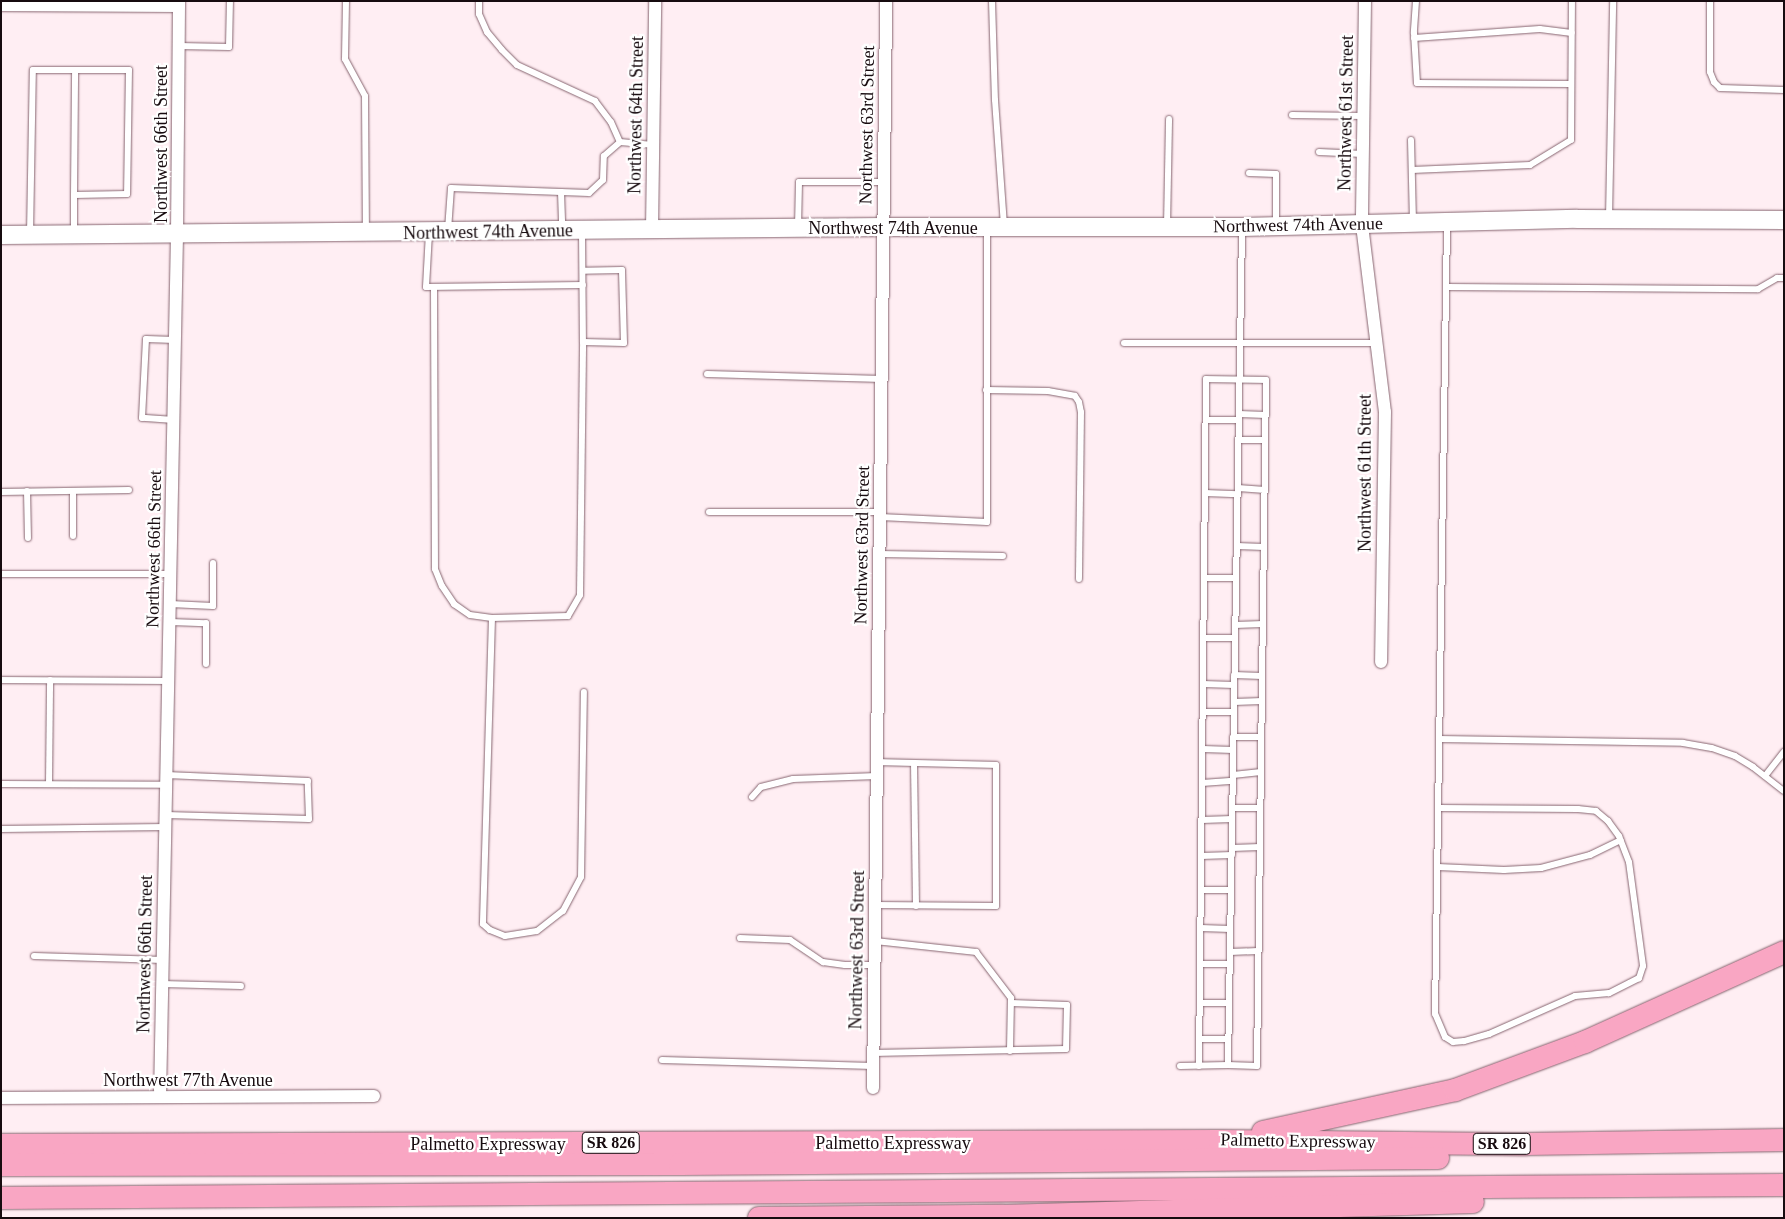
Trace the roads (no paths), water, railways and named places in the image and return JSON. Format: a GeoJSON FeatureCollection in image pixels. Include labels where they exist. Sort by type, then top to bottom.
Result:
{"type":"FeatureCollection","features":[{"type":"Feature","properties":{"kind":"highway"},"geometry":{"type":"LineString","coordinates":[[1220,1140],[1455,1090],[1584,1042],[1784,952]]}},
{"type":"Feature","properties":{"kind":"highway","name":"Palmetto Expressway"},"geometry":{"type":"LineString","coordinates":[[1,1145],[1220,1140],[1527,1144],[1784,1140]]}},
{"type":"Feature","properties":{"kind":"highway"},"geometry":{"type":"LineString","coordinates":[[1,1165],[680,1164],[1784,1155]]}},
{"type":"Feature","properties":{"kind":"highway"},"geometry":{"type":"LineString","coordinates":[[1,1198],[1784,1185]]}},
{"type":"Feature","properties":{"kind":"highway"},"geometry":{"type":"LineString","coordinates":[[760,1218],[1140,1212],[1526,1201],[1784,1197]]}},
{"type":"Feature","properties":{"kind":"highway"},"geometry":{"type":"LineString","coordinates":[[1140,1212],[1186,1218]]}},
{"type":"Feature","properties":{"kind":"street","name":"Northwest 64th Street"},"geometry":{"type":"LineString","coordinates":[[652,230],[655,1]]}},
{"type":"Feature","properties":{"kind":"street","name":"Northwest 63rd Street"},"geometry":{"type":"LineString","coordinates":[[873,1088],[886,1]]}},
{"type":"Feature","properties":{"kind":"street","name":"Northwest 61st Street"},"geometry":{"type":"LineString","coordinates":[[1362,225],[1365,1]]}},
{"type":"Feature","properties":{"kind":"street","name":"Northwest 66th Street"},"geometry":{"type":"LineString","coordinates":[[160,1097],[174,420],[179,4]]}},
{"type":"Feature","properties":{"kind":"street"},"geometry":{"type":"LineString","coordinates":[[1,5],[179,4]]}},
{"type":"Feature","properties":{"kind":"street","name":"Northwest 74th Avenue"},"geometry":{"type":"LineString","coordinates":[[1,236],[448,233],[884,227],[1242,227],[1447,222],[1784,220]]}},
{"type":"Feature","properties":{"kind":"street","name":"Northwest 61th Street"},"geometry":{"type":"LineString","coordinates":[[1362,225],[1385,412],[1381,662]]}},
{"type":"Feature","properties":{"kind":"street","name":"Northwest 77th Avenue"},"geometry":{"type":"LineString","coordinates":[[1,1098],[374,1096]]}},
{"type":"Feature","properties":{"kind":"lane"},"geometry":{"type":"LineString","coordinates":[[179,46],[229,46],[230,1]]}},
{"type":"Feature","properties":{"kind":"lane"},"geometry":{"type":"LineString","coordinates":[[346,1],[345,59],[365,96],[366,233]]}},
{"type":"Feature","properties":{"kind":"lane"},"geometry":{"type":"LineString","coordinates":[[479,1],[479,14],[487,32],[502,50],[517,65],[595,101],[610,122],[620,142]]}},
{"type":"Feature","properties":{"kind":"lane"},"geometry":{"type":"LineString","coordinates":[[709,512],[879,514],[987,522],[986,390],[995,228],[995,100],[992,1]]}},
{"type":"Feature","properties":{"kind":"lane"},"geometry":{"type":"LineString","coordinates":[[1416,1],[1414,38],[1417,83],[1572,84]]}},
{"type":"Feature","properties":{"kind":"lane"},"geometry":{"type":"LineString","coordinates":[[1412,170],[1530,165],[1571,140],[1572,1]]}},
{"type":"Feature","properties":{"kind":"lane"},"geometry":{"type":"LineString","coordinates":[[1609,220],[1613,1]]}},
{"type":"Feature","properties":{"kind":"lane"},"geometry":{"type":"LineString","coordinates":[[1710,1],[1710,72],[1714,82],[1720,88],[1784,90]]}},
{"type":"Feature","properties":{"kind":"lane"},"geometry":{"type":"LineString","coordinates":[[1414,38],[1540,28],[1572,33]]}},
{"type":"Feature","properties":{"kind":"lane"},"geometry":{"type":"LineString","coordinates":[[30,235],[33,70],[129,70],[127,194],[74,195]]}},
{"type":"Feature","properties":{"kind":"lane"},"geometry":{"type":"LineString","coordinates":[[74,235],[75,70]]}},
{"type":"Feature","properties":{"kind":"lane"},"geometry":{"type":"LineString","coordinates":[[1292,115],[1363,116]]}},
{"type":"Feature","properties":{"kind":"lane"},"geometry":{"type":"LineString","coordinates":[[1167,227],[1169,119]]}},
{"type":"Feature","properties":{"kind":"lane"},"geometry":{"type":"LineString","coordinates":[[1411,140],[1413,223]]}},
{"type":"Feature","properties":{"kind":"lane"},"geometry":{"type":"LineString","coordinates":[[448,233],[451,188],[589,193],[603,180],[604,156],[620,142],[653,145]]}},
{"type":"Feature","properties":{"kind":"lane"},"geometry":{"type":"LineString","coordinates":[[1319,152],[1363,154]]}},
{"type":"Feature","properties":{"kind":"lane"},"geometry":{"type":"LineString","coordinates":[[1249,172],[1276,174],[1276,226]]}},
{"type":"Feature","properties":{"kind":"lane"},"geometry":{"type":"LineString","coordinates":[[798,228],[799,182],[884,182]]}},
{"type":"Feature","properties":{"kind":"lane"},"geometry":{"type":"LineString","coordinates":[[561,192],[562,231]]}},
{"type":"Feature","properties":{"kind":"lane"},"geometry":{"type":"LineString","coordinates":[[1438,808],[1578,809],[1596,811],[1608,821],[1621,840],[1629,862],[1643,966],[1639,978],[1609,993],[1575,996],[1489,1034],[1464,1041],[1453,1042],[1445,1037],[1435,1014],[1438,867],[1438,808],[1447,222]]}},
{"type":"Feature","properties":{"kind":"lane"},"geometry":{"type":"LineString","coordinates":[[1228,1065],[1242,227]]}},
{"type":"Feature","properties":{"kind":"lane"},"geometry":{"type":"LineString","coordinates":[[434,287],[435,569],[442,586],[454,604],[470,615],[492,618],[568,616],[580,594],[584,342],[582,231]]}},
{"type":"Feature","properties":{"kind":"lane"},"geometry":{"type":"LineString","coordinates":[[428,233],[426,287],[583,285]]}},
{"type":"Feature","properties":{"kind":"lane"},"geometry":{"type":"LineString","coordinates":[[583,272],[622,270],[624,343],[584,342]]}},
{"type":"Feature","properties":{"kind":"lane"},"geometry":{"type":"LineString","coordinates":[[1446,288],[1758,289],[1777,278],[1784,278]]}},
{"type":"Feature","properties":{"kind":"lane"},"geometry":{"type":"LineString","coordinates":[[174,420],[142,418],[146,339],[175,340]]}},
{"type":"Feature","properties":{"kind":"lane"},"geometry":{"type":"LineString","coordinates":[[1124,344],[1377,343]]}},
{"type":"Feature","properties":{"kind":"lane"},"geometry":{"type":"LineString","coordinates":[[707,374],[882,379]]}},
{"type":"Feature","properties":{"kind":"lane"},"geometry":{"type":"LineString","coordinates":[[1180,1066],[1199,1066],[1228,1065],[1257,1066],[1266,380],[1206,379],[1199,1066]]}},
{"type":"Feature","properties":{"kind":"lane"},"geometry":{"type":"LineString","coordinates":[[986,390],[1048,391],[1075,396],[1079,402],[1081,412],[1079,579]]}},
{"type":"Feature","properties":{"kind":"lane"},"geometry":{"type":"LineString","coordinates":[[1206,420],[1266,415]]}},
{"type":"Feature","properties":{"kind":"lane"},"geometry":{"type":"LineString","coordinates":[[1238,440],[1265,440]]}},
{"type":"Feature","properties":{"kind":"lane"},"geometry":{"type":"LineString","coordinates":[[1,492],[129,490]]}},
{"type":"Feature","properties":{"kind":"lane"},"geometry":{"type":"LineString","coordinates":[[1205,493],[1265,490]]}},
{"type":"Feature","properties":{"kind":"lane"},"geometry":{"type":"LineString","coordinates":[[27,491],[28,538]]}},
{"type":"Feature","properties":{"kind":"lane"},"geometry":{"type":"LineString","coordinates":[[73,491],[73,536]]}},
{"type":"Feature","properties":{"kind":"lane"},"geometry":{"type":"LineString","coordinates":[[1237,546],[1264,547]]}},
{"type":"Feature","properties":{"kind":"lane"},"geometry":{"type":"LineString","coordinates":[[879,554],[1003,556]]}},
{"type":"Feature","properties":{"kind":"lane"},"geometry":{"type":"LineString","coordinates":[[170,604],[213,606],[213,563]]}},
{"type":"Feature","properties":{"kind":"lane"},"geometry":{"type":"LineString","coordinates":[[1,574],[170,574]]}},
{"type":"Feature","properties":{"kind":"lane"},"geometry":{"type":"LineString","coordinates":[[1204,578],[1236,578]]}},
{"type":"Feature","properties":{"kind":"lane"},"geometry":{"type":"LineString","coordinates":[[492,618],[483,924],[490,930],[505,936],[537,931],[563,911],[581,877],[584,692]]}},
{"type":"Feature","properties":{"kind":"lane"},"geometry":{"type":"LineString","coordinates":[[170,622],[206,623],[206,664]]}},
{"type":"Feature","properties":{"kind":"lane"},"geometry":{"type":"LineString","coordinates":[[1235,625],[1263,624]]}},
{"type":"Feature","properties":{"kind":"lane"},"geometry":{"type":"LineString","coordinates":[[1204,638],[1235,638]]}},
{"type":"Feature","properties":{"kind":"lane"},"geometry":{"type":"LineString","coordinates":[[1234,675],[1262,676]]}},
{"type":"Feature","properties":{"kind":"lane"},"geometry":{"type":"LineString","coordinates":[[1,680],[168,681]]}},
{"type":"Feature","properties":{"kind":"lane"},"geometry":{"type":"LineString","coordinates":[[49,784],[50,680]]}},
{"type":"Feature","properties":{"kind":"lane"},"geometry":{"type":"LineString","coordinates":[[1203,684],[1234,685]]}},
{"type":"Feature","properties":{"kind":"lane"},"geometry":{"type":"LineString","coordinates":[[1234,702],[1262,701]]}},
{"type":"Feature","properties":{"kind":"lane"},"geometry":{"type":"LineString","coordinates":[[1203,712],[1234,712]]}},
{"type":"Feature","properties":{"kind":"lane"},"geometry":{"type":"LineString","coordinates":[[1233,737],[1261,737]]}},
{"type":"Feature","properties":{"kind":"lane"},"geometry":{"type":"LineString","coordinates":[[1439,738],[1683,743],[1712,748],[1735,756],[1784,791]]}},
{"type":"Feature","properties":{"kind":"lane"},"geometry":{"type":"LineString","coordinates":[[1202,749],[1233,750]]}},
{"type":"Feature","properties":{"kind":"lane"},"geometry":{"type":"LineString","coordinates":[[1765,776],[1784,752]]}},
{"type":"Feature","properties":{"kind":"lane"},"geometry":{"type":"LineString","coordinates":[[875,905],[996,906],[996,765],[877,762]]}},
{"type":"Feature","properties":{"kind":"lane"},"geometry":{"type":"LineString","coordinates":[[914,763],[916,906]]}},
{"type":"Feature","properties":{"kind":"lane"},"geometry":{"type":"LineString","coordinates":[[1202,783],[1261,772]]}},
{"type":"Feature","properties":{"kind":"lane"},"geometry":{"type":"LineString","coordinates":[[752,797],[760,787],[793,779],[877,776]]}},
{"type":"Feature","properties":{"kind":"lane"},"geometry":{"type":"LineString","coordinates":[[1,784],[166,780],[308,781],[309,819],[166,821],[1,829]]}},
{"type":"Feature","properties":{"kind":"lane"},"geometry":{"type":"LineString","coordinates":[[1232,808],[1260,808]]}},
{"type":"Feature","properties":{"kind":"lane"},"geometry":{"type":"LineString","coordinates":[[1202,820],[1232,819]]}},
{"type":"Feature","properties":{"kind":"lane"},"geometry":{"type":"LineString","coordinates":[[1438,867],[1504,870],[1541,868],[1590,856],[1621,840]]}},
{"type":"Feature","properties":{"kind":"lane"},"geometry":{"type":"LineString","coordinates":[[1202,856],[1260,847]]}},
{"type":"Feature","properties":{"kind":"lane"},"geometry":{"type":"LineString","coordinates":[[1201,890],[1231,890]]}},
{"type":"Feature","properties":{"kind":"lane"},"geometry":{"type":"LineString","coordinates":[[1201,928],[1230,929]]}},
{"type":"Feature","properties":{"kind":"lane"},"geometry":{"type":"LineString","coordinates":[[740,938],[790,940],[823,962],[845,965],[874,965]]}},
{"type":"Feature","properties":{"kind":"lane"},"geometry":{"type":"LineString","coordinates":[[874,941],[976,952],[1011,998],[1010,1051]]}},
{"type":"Feature","properties":{"kind":"lane"},"geometry":{"type":"LineString","coordinates":[[1230,952],[1258,952]]}},
{"type":"Feature","properties":{"kind":"lane"},"geometry":{"type":"LineString","coordinates":[[34,956],[163,960]]}},
{"type":"Feature","properties":{"kind":"lane"},"geometry":{"type":"LineString","coordinates":[[1200,964],[1230,964]]}},
{"type":"Feature","properties":{"kind":"lane"},"geometry":{"type":"LineString","coordinates":[[162,984],[241,986]]}},
{"type":"Feature","properties":{"kind":"lane"},"geometry":{"type":"LineString","coordinates":[[662,1060],[873,1060],[1010,1051],[1066,1050],[1067,1005],[1011,1003]]}},
{"type":"Feature","properties":{"kind":"lane"},"geometry":{"type":"LineString","coordinates":[[1200,1003],[1229,1003]]}},
{"type":"Feature","properties":{"kind":"lane"},"geometry":{"type":"LineString","coordinates":[[1200,1039],[1228,1039]]}}]}
